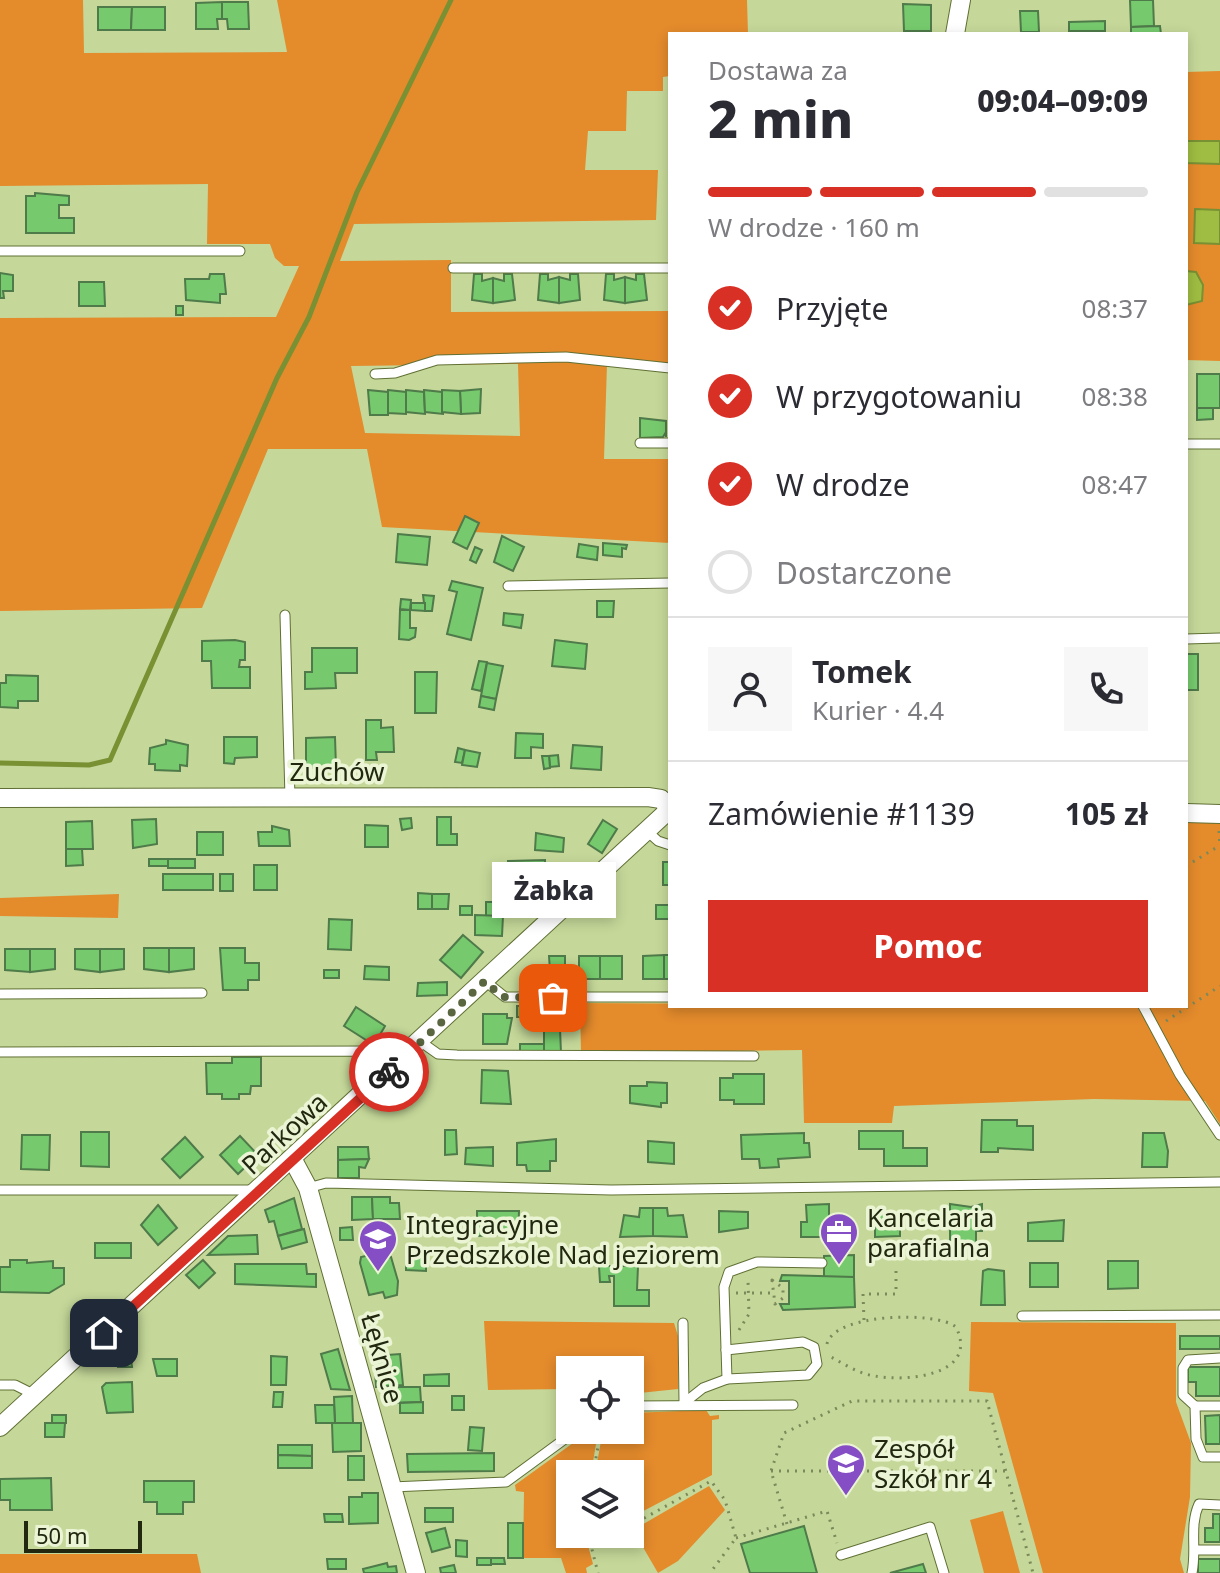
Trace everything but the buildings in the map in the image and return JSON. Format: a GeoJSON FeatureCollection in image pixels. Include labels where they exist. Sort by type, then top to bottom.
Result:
{"type":"FeatureCollection","features":[{"type":"Feature","properties":{"kind":"street"},"geometry":{"type":"LineString","coordinates":[[955,32],[961,0]]}},
{"type":"Feature","properties":{"kind":"street","name":"Zuchów"},"geometry":{"type":"LineString","coordinates":[[0,798],[648,797],[661,799],[668,807]]}},
{"type":"Feature","properties":{"kind":"street","name":"Parkowa"},"geometry":{"type":"LineString","coordinates":[[0,1427],[421,1042],[668,811]]}},
{"type":"Feature","properties":{"kind":"street"},"geometry":{"type":"LineString","coordinates":[[1188,813],[1219,820]]}},
{"type":"Feature","properties":{"kind":"street","name":"Łęknice"},"geometry":{"type":"LineString","coordinates":[[293,1160],[308,1188],[416,1573]]}},
{"type":"Feature","properties":{"kind":"lane"},"geometry":{"type":"LineString","coordinates":[[0,251],[240,251]]}},
{"type":"Feature","properties":{"kind":"lane"},"geometry":{"type":"LineString","coordinates":[[453,268],[668,268]]}},
{"type":"Feature","properties":{"kind":"lane"},"geometry":{"type":"LineString","coordinates":[[375,374],[395,373],[437,360],[518,358],[566,357],[668,368]]}},
{"type":"Feature","properties":{"kind":"lane"},"geometry":{"type":"LineString","coordinates":[[640,443],[668,443]]}},
{"type":"Feature","properties":{"kind":"lane"},"geometry":{"type":"LineString","coordinates":[[1188,444],[1220,444]]}},
{"type":"Feature","properties":{"kind":"lane"},"geometry":{"type":"LineString","coordinates":[[508,586],[668,583]]}},
{"type":"Feature","properties":{"kind":"lane"},"geometry":{"type":"LineString","coordinates":[[285,615],[290,798]]}},
{"type":"Feature","properties":{"kind":"lane"},"geometry":{"type":"LineString","coordinates":[[1188,639],[1220,638]]}},
{"type":"Feature","properties":{"kind":"lane"},"geometry":{"type":"LineString","coordinates":[[647,831],[658,841],[668,844]]}},
{"type":"Feature","properties":{"kind":"lane"},"geometry":{"type":"LineString","coordinates":[[485,981],[505,997],[668,997]]}},
{"type":"Feature","properties":{"kind":"lane"},"geometry":{"type":"LineString","coordinates":[[0,994],[202,993]]}},
{"type":"Feature","properties":{"kind":"lane"},"geometry":{"type":"LineString","coordinates":[[1144,1008],[1180,1075],[1220,1135]]}},
{"type":"Feature","properties":{"kind":"lane"},"geometry":{"type":"LineString","coordinates":[[421,1042],[438,1054],[457,1055],[754,1056]]}},
{"type":"Feature","properties":{"kind":"lane"},"geometry":{"type":"LineString","coordinates":[[0,1052],[382,1051],[400,1061]]}},
{"type":"Feature","properties":{"kind":"lane"},"geometry":{"type":"LineString","coordinates":[[308,1188],[326,1183],[611,1190],[1220,1182]]}},
{"type":"Feature","properties":{"kind":"lane"},"geometry":{"type":"LineString","coordinates":[[0,1190],[260,1190]]}},
{"type":"Feature","properties":{"kind":"lane"},"geometry":{"type":"LineString","coordinates":[[727,1379],[724,1282],[729,1272],[757,1262],[822,1263]]}},
{"type":"Feature","properties":{"kind":"lane"},"geometry":{"type":"LineString","coordinates":[[1022,1316],[1220,1315]]}},
{"type":"Feature","properties":{"kind":"lane"},"geometry":{"type":"LineString","coordinates":[[683,1323],[684,1403]]}},
{"type":"Feature","properties":{"kind":"lane"},"geometry":{"type":"LineString","coordinates":[[684,1403],[703,1388],[727,1379],[808,1375],[822,1355],[803,1342],[726,1350]]}},
{"type":"Feature","properties":{"kind":"lane"},"geometry":{"type":"LineString","coordinates":[[1220,1358],[1188,1360],[1183,1368],[1183,1395],[1195,1406],[1220,1406]]}},
{"type":"Feature","properties":{"kind":"lane"},"geometry":{"type":"LineString","coordinates":[[0,1385],[15,1385],[35,1395]]}},
{"type":"Feature","properties":{"kind":"lane"},"geometry":{"type":"LineString","coordinates":[[644,1405],[793,1405]]}},
{"type":"Feature","properties":{"kind":"lane"},"geometry":{"type":"LineString","coordinates":[[1195,1406],[1196,1439],[1203,1457],[1220,1457]]}},
{"type":"Feature","properties":{"kind":"lane"},"geometry":{"type":"LineString","coordinates":[[392,1487],[506,1482],[558,1444]]}},
{"type":"Feature","properties":{"kind":"lane"},"geometry":{"type":"LineString","coordinates":[[1192,1573],[1197,1550],[1193,1529],[1199,1504],[1220,1505]]}},
{"type":"Feature","properties":{"kind":"lane"},"geometry":{"type":"LineString","coordinates":[[841,1555],[930,1527],[944,1573]]}},
{"type":"Feature","properties":{"kind":"lane"},"geometry":{"type":"LineString","coordinates":[[1197,1550],[1220,1550]]}},
{"type":"Feature","properties":{"kind":"path"},"geometry":{"type":"LineString","coordinates":[[1188,865],[1220,846],[1219,820]]}},
{"type":"Feature","properties":{"kind":"path"},"geometry":{"type":"LineString","coordinates":[[1188,1007],[1220,986]]}},
{"type":"Feature","properties":{"kind":"path"},"geometry":{"type":"LineString","coordinates":[[1164,1022],[1186,1008]]}},
{"type":"Feature","properties":{"kind":"path"},"geometry":{"type":"LineString","coordinates":[[864,1320],[863,1294],[896,1294],[896,1266]]}},
{"type":"Feature","properties":{"kind":"path"},"geometry":{"type":"LineString","coordinates":[[741,1326],[749,1314],[748,1280]]}},
{"type":"Feature","properties":{"kind":"path"},"geometry":{"type":"LineString","coordinates":[[775,1280],[783,1288],[783,1298],[772,1304],[773,1293],[775,1280]]}},
{"type":"Feature","properties":{"kind":"path"},"geometry":{"type":"LineString","coordinates":[[736,1293],[773,1293]]}},
{"type":"Feature","properties":{"kind":"path"},"geometry":{"type":"LineString","coordinates":[[783,1293],[789,1293]]}},
{"type":"Feature","properties":{"kind":"path"},"geometry":{"type":"LineString","coordinates":[[864,1320],[949,1322],[960,1335],[959,1353],[939,1373],[871,1376],[822,1355],[829,1337],[835,1331],[864,1320]]}},
{"type":"Feature","properties":{"kind":"path"},"geometry":{"type":"LineString","coordinates":[[787,1524],[771,1471],[784,1433],[852,1401],[987,1401],[1033,1573]]}},
{"type":"Feature","properties":{"kind":"path"},"geometry":{"type":"LineString","coordinates":[[771,1471],[1006,1471]]}},
{"type":"Feature","properties":{"kind":"path"},"geometry":{"type":"LineString","coordinates":[[644,1521],[711,1481],[725,1500],[736,1538]]}},
{"type":"Feature","properties":{"kind":"path"},"geometry":{"type":"LineString","coordinates":[[715,1573],[713,1569],[736,1538],[827,1511],[841,1555]]}},
{"type":"Feature","properties":{"kind":"path"},"geometry":{"type":"LineString","coordinates":[[592,1548],[598,1573]]}},
{"type":"Feature","properties":{"kind":"shaded area"},"geometry":{"type":"Polygon","coordinates":[[[0,0],[83,0],[84,53],[287,52],[277,0],[747,0],[748,32],[668,32],[668,76],[663,77],[663,91],[627,91],[626,131],[588,131],[585,170],[658,170],[656,220],[354,224],[340,261],[451,260],[451,312],[668,311],[668,363],[607,364],[604,459],[668,459],[668,543],[382,527],[367,449],[268,449],[202,608],[0,611],[0,318],[276,317],[299,266],[284,266],[275,258],[270,244],[207,244],[208,184],[0,186],[0,0]],[[518,364],[351,366],[365,433],[520,436],[518,364]]]}},
{"type":"Feature","properties":{"kind":"shaded area"},"geometry":{"type":"Polygon","coordinates":[[[1220,71],[1220,361],[1188,360],[1188,72],[1220,71]]]}},
{"type":"Feature","properties":{"kind":"shaded area"},"geometry":{"type":"Polygon","coordinates":[[[1188,141],[1220,141],[1220,164],[1188,163],[1188,141]]]}},
{"type":"Feature","properties":{"kind":"shaded area"},"geometry":{"type":"Polygon","coordinates":[[[1195,209],[1220,210],[1220,244],[1194,243],[1195,209]]]}},
{"type":"Feature","properties":{"kind":"shaded area"},"geometry":{"type":"Polygon","coordinates":[[[1188,271],[1196,272],[1203,285],[1202,301],[1188,304],[1188,271]]]}},
{"type":"Feature","properties":{"kind":"shaded area"},"geometry":{"type":"Polygon","coordinates":[[[1188,821],[1220,821],[1220,1124],[1205,1101],[1094,1099],[894,1106],[892,1123],[804,1123],[802,1050],[581,1053],[580,1003],[668,1003],[668,1008],[1188,1008],[1188,821]]]}},
{"type":"Feature","properties":{"kind":"shaded area"},"geometry":{"type":"Polygon","coordinates":[[[119,894],[118,918],[0,916],[0,898],[119,894]]]}},
{"type":"Feature","properties":{"kind":"shaded area"},"geometry":{"type":"Polygon","coordinates":[[[484,1321],[674,1323],[678,1336],[678,1389],[644,1393],[644,1356],[556,1356],[556,1389],[488,1390],[484,1321]]]}},
{"type":"Feature","properties":{"kind":"shaded area"},"geometry":{"type":"Polygon","coordinates":[[[971,1322],[1176,1323],[1176,1402],[1191,1443],[1190,1497],[1180,1559],[1184,1573],[1043,1573],[993,1393],[969,1391],[971,1322]]]}},
{"type":"Feature","properties":{"kind":"shaded area"},"geometry":{"type":"Polygon","coordinates":[[[706,1410],[710,1416],[719,1415],[719,1419],[712,1420],[712,1475],[644,1511],[644,1460],[598,1460],[600,1444],[644,1444],[644,1412],[706,1410]]]}},
{"type":"Feature","properties":{"kind":"shaded area"},"geometry":{"type":"Polygon","coordinates":[[[572,1444],[596,1444],[593,1460],[556,1460],[556,1548],[589,1548],[593,1564],[586,1568],[587,1573],[566,1573],[561,1558],[523,1558],[524,1492],[516,1491],[515,1485],[572,1444]]]}},
{"type":"Feature","properties":{"kind":"shaded area"},"geometry":{"type":"Polygon","coordinates":[[[709,1486],[725,1510],[678,1561],[658,1573],[643,1548],[644,1524],[709,1486]]]}},
{"type":"Feature","properties":{"kind":"shaded area"},"geometry":{"type":"Polygon","coordinates":[[[1003,1511],[1020,1573],[984,1573],[970,1520],[1003,1511]]]}},
{"type":"Feature","properties":{"kind":"shaded area"},"geometry":{"type":"Polygon","coordinates":[[[0,1554],[197,1554],[201,1573],[0,1573],[0,1554]]]}},
{"type":"Feature","properties":{"kind":"waterway"},"geometry":{"type":"LineString","coordinates":[[0,763],[89,765],[110,760],[277,378],[309,317],[357,192],[451,0]]}},
{"type":"Feature","properties":{"kind":"way so far"},"geometry":{"type":"LineString","coordinates":[[389,1072],[485,981],[502,997],[553,998]]}},
{"type":"Feature","properties":{"kind":"place","name":"Żabka"},"geometry":{"type":"Point","coordinates":[553,998]}},
{"type":"Feature","properties":{"kind":"place","name":"Kancelaria parafialna"},"geometry":{"type":"Point","coordinates":[839,1266]}},
{"type":"Feature","properties":{"kind":"place","name":"Integracyjne Przedszkole Nad jeziorem"},"geometry":{"type":"Point","coordinates":[378,1273]}},
{"type":"Feature","properties":{"kind":"place","name":"Zespół Szkół nr 4"},"geometry":{"type":"Point","coordinates":[846,1497]}},
{"type":"Feature","properties":{"kind":"route"},"geometry":{"type":"LineString","coordinates":[[104,1333],[389,1072]]}}]}
